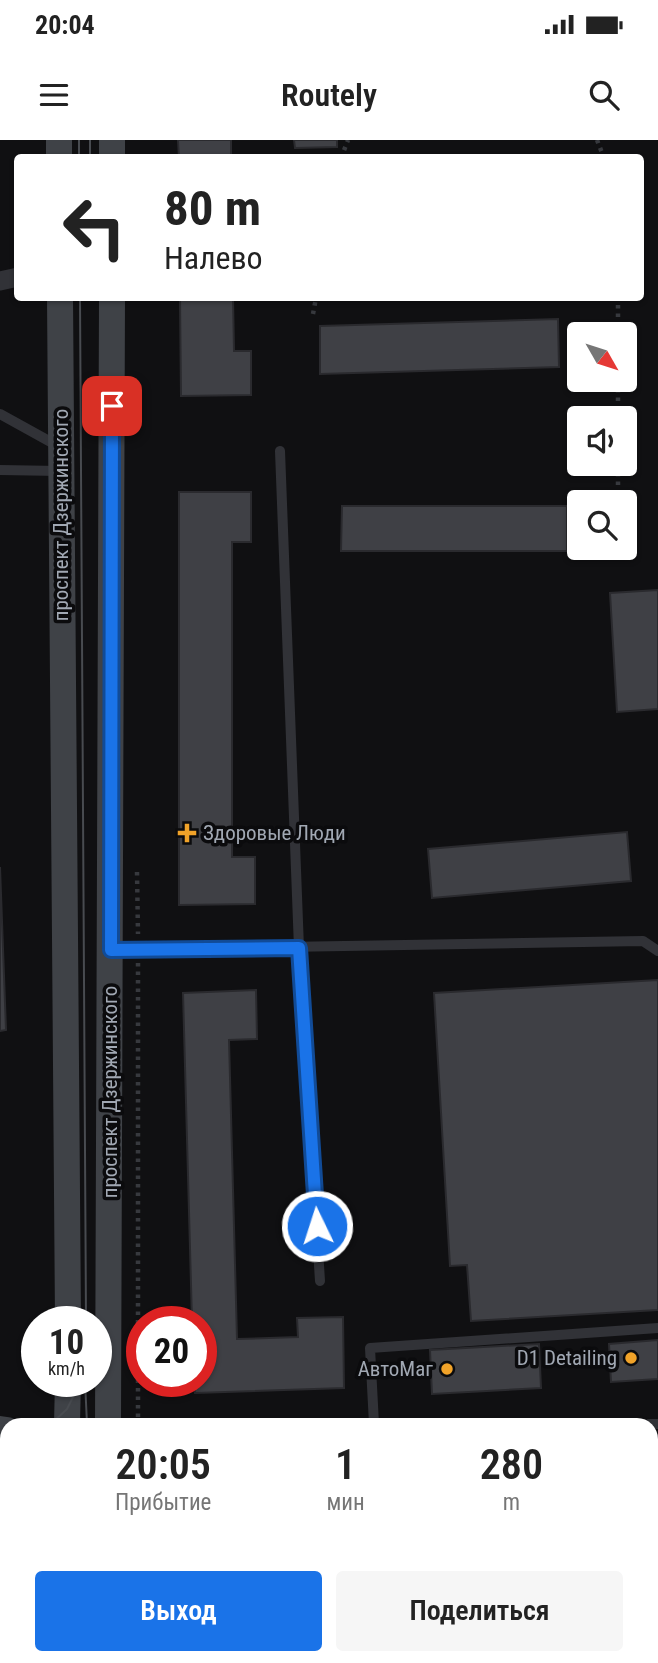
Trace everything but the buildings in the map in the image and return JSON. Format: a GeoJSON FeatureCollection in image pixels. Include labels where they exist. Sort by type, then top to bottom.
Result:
{"type":"FeatureCollection","features":[{"type":"Feature","properties":{"kind":"main road","name":"проспект Дзержинского"},"geometry":{"type":"LineString","coordinates":[[60,301],[68,1306]]}},
{"type":"Feature","properties":{"kind":"main road","name":"проспект Дзержинского"},"geometry":{"type":"LineString","coordinates":[[108,1418],[112,301]]}},
{"type":"Feature","properties":{"kind":"main road"},"geometry":{"type":"LineString","coordinates":[[67,1418],[68,1397]]}},
{"type":"Feature","properties":{"kind":"lane"},"geometry":{"type":"LineString","coordinates":[[0,414],[61,459]]}},
{"type":"Feature","properties":{"kind":"lane"},"geometry":{"type":"LineString","coordinates":[[281,451],[299,948],[320,1281]]}},
{"type":"Feature","properties":{"kind":"lane"},"geometry":{"type":"LineString","coordinates":[[0,470],[61,459]]}},
{"type":"Feature","properties":{"kind":"lane"},"geometry":{"type":"LineString","coordinates":[[111,950],[643,941],[658,951]]}},
{"type":"Feature","properties":{"kind":"lane"},"geometry":{"type":"LineString","coordinates":[[374,1418],[370,1348],[658,1328]]}},
{"type":"Feature","properties":{"kind":"path"},"geometry":{"type":"LineString","coordinates":[[313,314],[315,301]]}},
{"type":"Feature","properties":{"kind":"path"},"geometry":{"type":"LineString","coordinates":[[618,301],[618,322]]}},
{"type":"Feature","properties":{"kind":"tram line"},"geometry":{"type":"LineString","coordinates":[[79,140],[79,154]]}},
{"type":"Feature","properties":{"kind":"tram line"},"geometry":{"type":"LineString","coordinates":[[90,140],[90,154]]}},
{"type":"Feature","properties":{"kind":"tram line"},"geometry":{"type":"LineString","coordinates":[[80,301],[86,1306]]}},
{"type":"Feature","properties":{"kind":"tram line"},"geometry":{"type":"LineString","coordinates":[[57,1418],[67,1409],[73,1397]]}},
{"type":"Feature","properties":{"kind":"tram line"},"geometry":{"type":"LineString","coordinates":[[86,1397],[87,1418]]}},
{"type":"Feature","properties":{"kind":"place","name":"Здоровые Люди"},"geometry":{"type":"Point","coordinates":[187,833]}},
{"type":"Feature","properties":{"kind":"place","name":"D1 Detailing"},"geometry":{"type":"Point","coordinates":[631,1358]}},
{"type":"Feature","properties":{"kind":"place","name":"АвтоМаг"},"geometry":{"type":"Point","coordinates":[447,1369]}},
{"type":"Feature","properties":{"kind":"route"},"geometry":{"type":"LineString","coordinates":[[112,406],[111,950],[299,948],[317,1226]]}}]}
